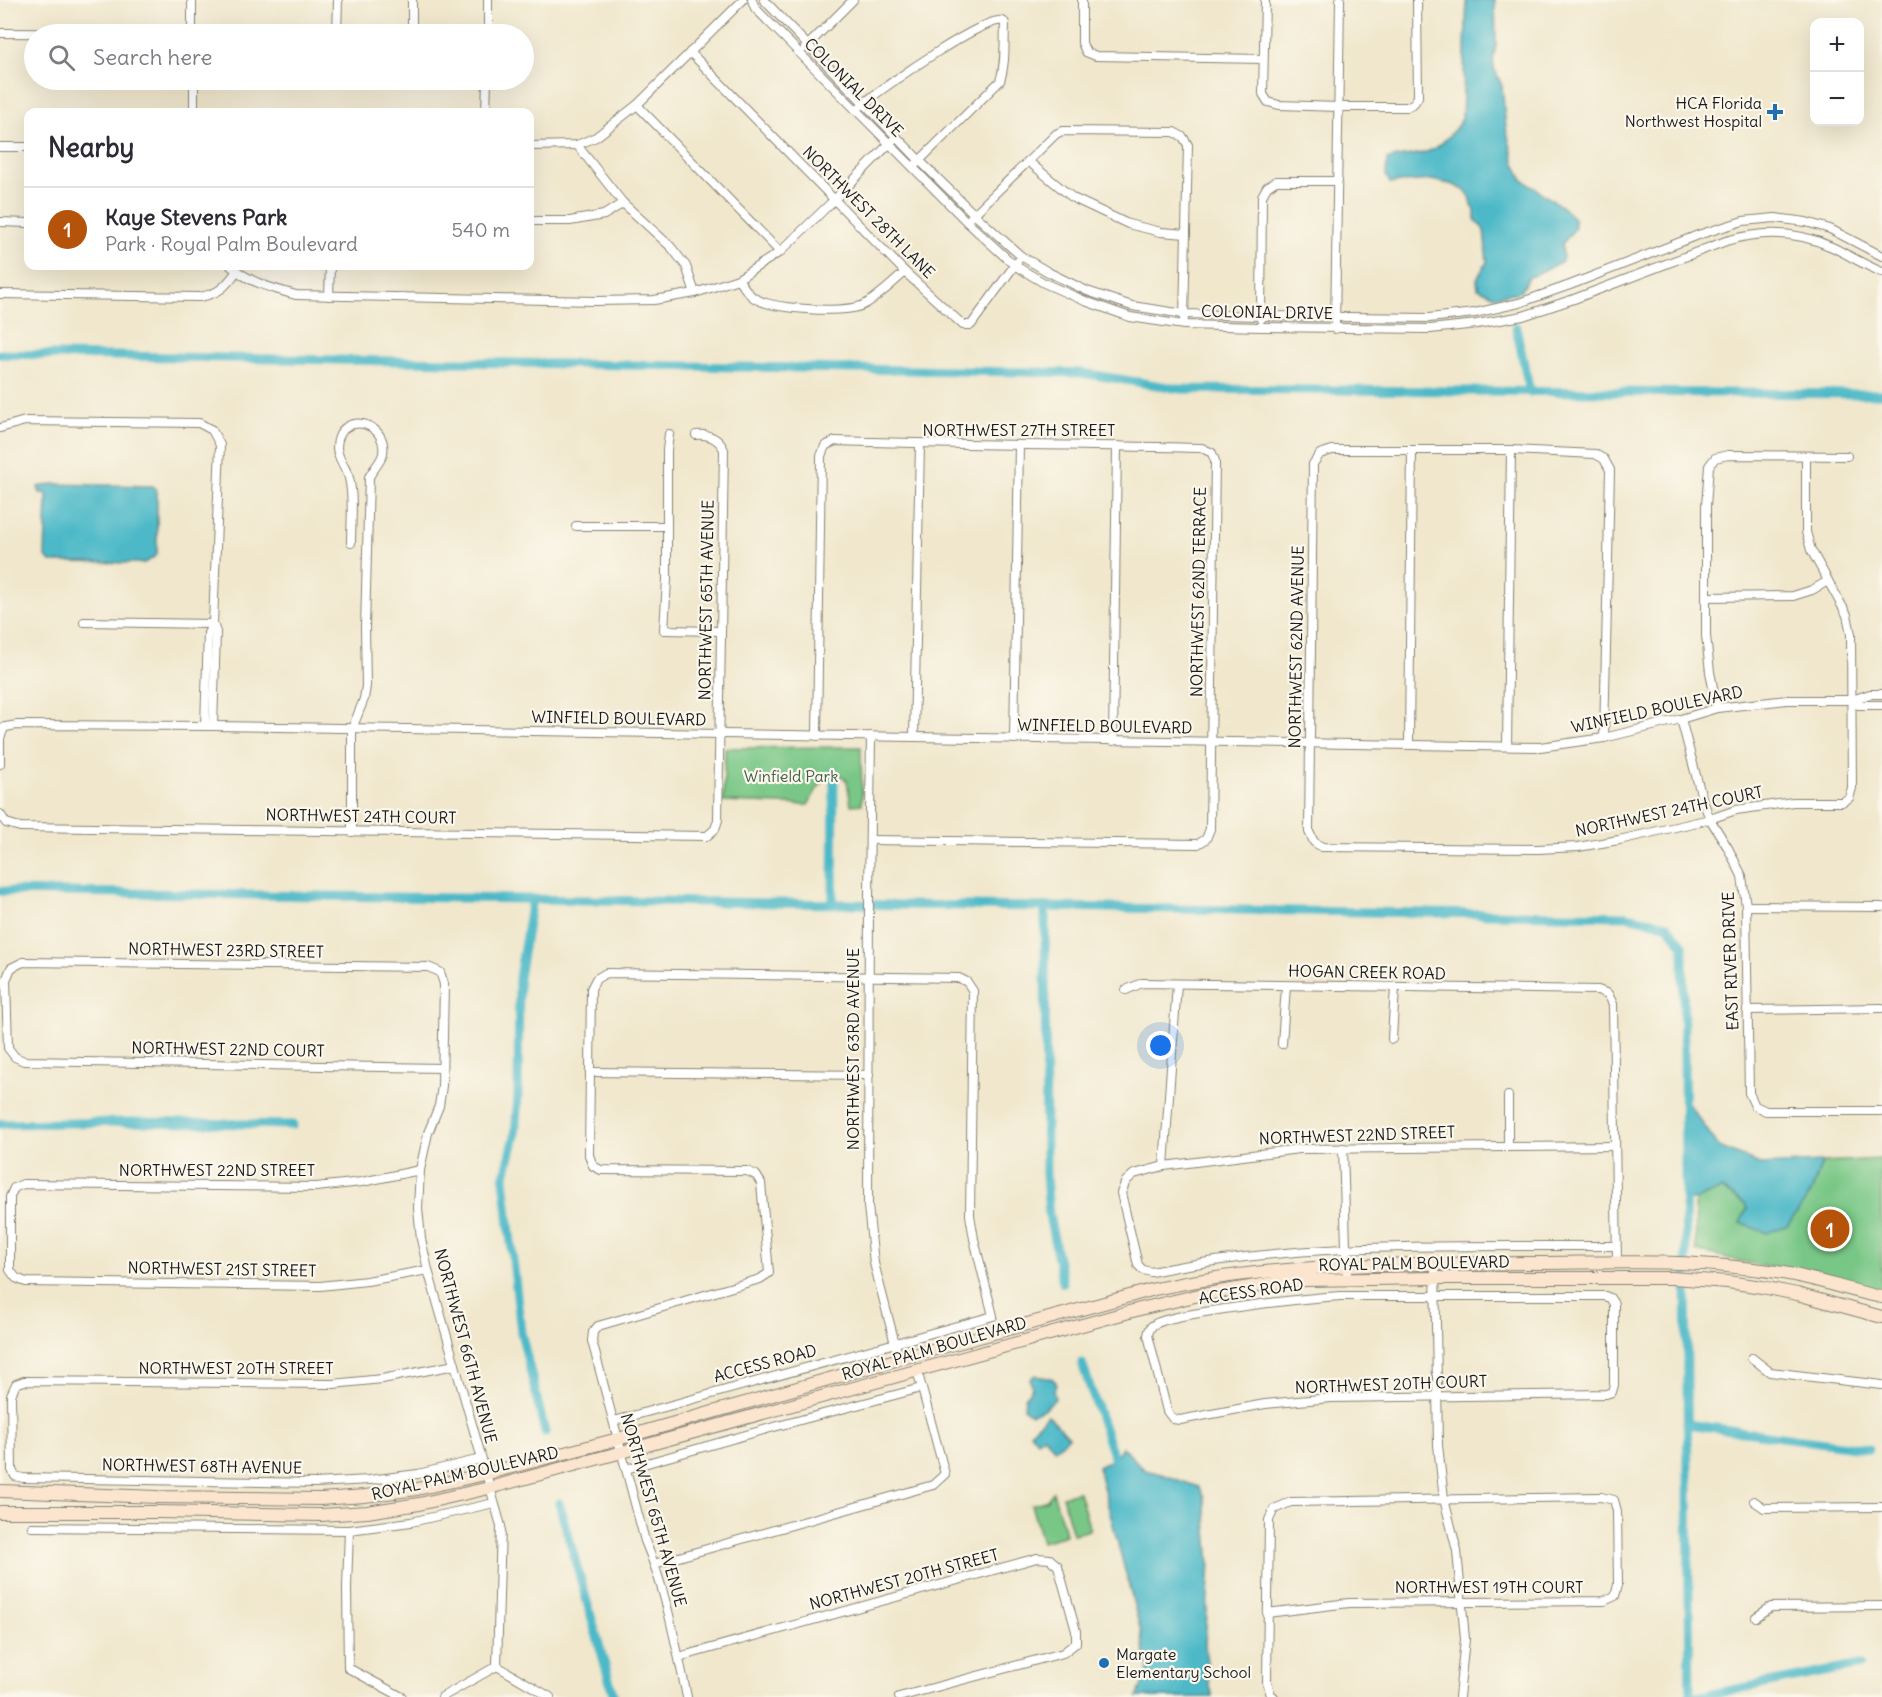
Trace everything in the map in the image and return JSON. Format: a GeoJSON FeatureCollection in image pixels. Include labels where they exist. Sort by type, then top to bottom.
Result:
{"type":"FeatureCollection","features":[{"type":"Feature","properties":{"kind":"main road","name":"ROYAL PALM BOULEVARD"},"geometry":{"type":"LineString","coordinates":[[0,1491],[157,1497],[320,1499],[417,1489],[485,1474],[618,1439],[1155,1289],[1191,1281],[1266,1271],[1346,1265],[1698,1264],[1747,1268],[1808,1278],[1882,1297]]}},
{"type":"Feature","properties":{"kind":"main road","name":"ROYAL PALM BOULEVARD"},"geometry":{"type":"LineString","coordinates":[[0,1512],[321,1515],[367,1512],[412,1505],[489,1488],[1057,1331],[1195,1296],[1280,1282],[1435,1278],[1698,1279],[1746,1284],[1789,1292],[1882,1317]]}},
{"type":"Feature","properties":{"kind":"main road"},"geometry":{"type":"LineString","coordinates":[[917,1370],[917,1364],[930,1350]]}},
{"type":"Feature","properties":{"kind":"main road"},"geometry":{"type":"LineString","coordinates":[[879,1380],[892,1371],[898,1359]]}},
{"type":"Feature","properties":{"kind":"street"},"geometry":{"type":"LineString","coordinates":[[192,0],[192,24]]}},
{"type":"Feature","properties":{"kind":"street"},"geometry":{"type":"LineString","coordinates":[[337,24],[338,0]]}},
{"type":"Feature","properties":{"kind":"street"},"geometry":{"type":"LineString","coordinates":[[412,0],[412,24]]}},
{"type":"Feature","properties":{"kind":"street"},"geometry":{"type":"LineString","coordinates":[[488,0],[488,24]]}},
{"type":"Feature","properties":{"kind":"street"},"geometry":{"type":"LineString","coordinates":[[534,146],[578,145],[596,137],[637,105],[743,0]]}},
{"type":"Feature","properties":{"kind":"street","name":"COLONIAL DRIVE"},"geometry":{"type":"LineString","coordinates":[[752,0],[755,8],[966,221],[1014,266],[1044,283],[1130,317],[1184,325],[1335,329],[1430,329],[1477,324],[1522,316],[1574,299],[1726,241],[1745,236],[1775,233],[1803,236],[1830,246],[1882,272]]}},
{"type":"Feature","properties":{"kind":"street","name":"COLONIAL DRIVE"},"geometry":{"type":"LineString","coordinates":[[764,0],[920,161],[1021,256],[1087,291],[1132,306],[1184,314],[1261,316],[1429,318],[1475,313],[1519,303],[1701,234],[1743,221],[1775,218],[1806,222],[1830,229],[1882,256]]}},
{"type":"Feature","properties":{"kind":"street"},"geometry":{"type":"LineString","coordinates":[[800,53],[853,0]]}},
{"type":"Feature","properties":{"kind":"street"},"geometry":{"type":"LineString","coordinates":[[1082,0],[1082,43],[1086,52],[1096,56],[1263,59]]}},
{"type":"Feature","properties":{"kind":"street"},"geometry":{"type":"LineString","coordinates":[[1264,0],[1263,94],[1268,102],[1279,105],[1338,107],[1407,107],[1414,103],[1418,97],[1417,0]]}},
{"type":"Feature","properties":{"kind":"street"},"geometry":{"type":"LineString","coordinates":[[1335,329],[1340,0]]}},
{"type":"Feature","properties":{"kind":"street"},"geometry":{"type":"LineString","coordinates":[[913,168],[1000,81],[1004,70],[1005,14]]}},
{"type":"Feature","properties":{"kind":"street"},"geometry":{"type":"LineString","coordinates":[[0,33],[24,33]]}},
{"type":"Feature","properties":{"kind":"street","name":"NORTHWEST 28TH LANE"},"geometry":{"type":"LineString","coordinates":[[690,52],[905,272],[963,325],[971,325],[1021,256]]}},
{"type":"Feature","properties":{"kind":"street"},"geometry":{"type":"LineString","coordinates":[[857,110],[905,62]]}},
{"type":"Feature","properties":{"kind":"street"},"geometry":{"type":"LineString","coordinates":[[194,90],[194,108]]}},
{"type":"Feature","properties":{"kind":"street"},"geometry":{"type":"LineString","coordinates":[[486,108],[487,90]]}},
{"type":"Feature","properties":{"kind":"street"},"geometry":{"type":"LineString","coordinates":[[637,105],[780,252]]}},
{"type":"Feature","properties":{"kind":"street"},"geometry":{"type":"LineString","coordinates":[[966,221],[1056,134],[1062,131],[1174,132],[1183,137],[1188,145],[1184,325]]}},
{"type":"Feature","properties":{"kind":"street"},"geometry":{"type":"LineString","coordinates":[[237,270],[266,287],[296,295],[619,301],[654,300],[695,293],[738,279],[780,252],[896,136]]}},
{"type":"Feature","properties":{"kind":"street"},"geometry":{"type":"LineString","coordinates":[[578,145],[623,202],[671,247],[686,266],[695,293]]}},
{"type":"Feature","properties":{"kind":"street"},"geometry":{"type":"LineString","coordinates":[[0,147],[24,147]]}},
{"type":"Feature","properties":{"kind":"street"},"geometry":{"type":"LineString","coordinates":[[1028,161],[1073,198],[1128,224],[1161,232],[1186,234]]}},
{"type":"Feature","properties":{"kind":"street"},"geometry":{"type":"LineString","coordinates":[[1261,327],[1262,196],[1267,187],[1276,181],[1338,181]]}},
{"type":"Feature","properties":{"kind":"street"},"geometry":{"type":"LineString","coordinates":[[534,221],[570,221],[604,215],[623,202]]}},
{"type":"Feature","properties":{"kind":"street"},"geometry":{"type":"LineString","coordinates":[[0,222],[24,222]]}},
{"type":"Feature","properties":{"kind":"street"},"geometry":{"type":"LineString","coordinates":[[1634,261],[1640,274]]}},
{"type":"Feature","properties":{"kind":"street"},"geometry":{"type":"LineString","coordinates":[[0,294],[200,297],[214,294],[225,287],[233,270]]}},
{"type":"Feature","properties":{"kind":"street"},"geometry":{"type":"LineString","coordinates":[[329,296],[330,270]]}},
{"type":"Feature","properties":{"kind":"street"},"geometry":{"type":"LineString","coordinates":[[738,279],[753,297],[770,305],[789,309],[848,309],[863,306],[905,272]]}},
{"type":"Feature","properties":{"kind":"street"},"geometry":{"type":"LineString","coordinates":[[1570,285],[1574,299]]}},
{"type":"Feature","properties":{"kind":"street"},"geometry":{"type":"LineString","coordinates":[[1519,303],[1522,316]]}},
{"type":"Feature","properties":{"kind":"street"},"geometry":{"type":"LineString","coordinates":[[0,428],[25,421],[199,423],[212,430],[220,445],[213,624],[208,633],[209,726]]}},
{"type":"Feature","properties":{"kind":"street"},"geometry":{"type":"LineString","coordinates":[[351,543],[350,487],[337,445],[339,436],[345,428],[362,425],[375,428],[380,434],[383,452],[382,458],[369,477],[366,686],[364,699],[352,729],[352,832]]}},
{"type":"Feature","properties":{"kind":"street"},"geometry":{"type":"LineString","coordinates":[[669,434],[664,630],[720,631]]}},
{"type":"Feature","properties":{"kind":"street","name":"NORTHWEST 65TH AVENUE"},"geometry":{"type":"LineString","coordinates":[[696,435],[714,438],[724,450],[718,820],[715,829]]}},
{"type":"Feature","properties":{"kind":"street","name":"NORTHWEST 27TH STREET"},"geometry":{"type":"LineString","coordinates":[[817,736],[821,456],[825,446],[835,441],[1117,446],[1202,448],[1212,453]]}},
{"type":"Feature","properties":{"kind":"street"},"geometry":{"type":"LineString","coordinates":[[914,737],[921,444]]}},
{"type":"Feature","properties":{"kind":"street"},"geometry":{"type":"LineString","coordinates":[[1014,739],[1019,445]]}},
{"type":"Feature","properties":{"kind":"street"},"geometry":{"type":"LineString","coordinates":[[1113,741],[1117,446]]}},
{"type":"Feature","properties":{"kind":"street","name":"NORTHWEST 62ND AVENUE"},"geometry":{"type":"LineString","coordinates":[[1314,842],[1309,832],[1313,464],[1320,454],[1332,450],[1412,450]]}},
{"type":"Feature","properties":{"kind":"street"},"geometry":{"type":"LineString","coordinates":[[1409,744],[1412,450],[1511,450],[1595,454],[1604,459],[1610,470],[1604,738]]}},
{"type":"Feature","properties":{"kind":"street"},"geometry":{"type":"LineString","coordinates":[[1507,746],[1511,450]]}},
{"type":"Feature","properties":{"kind":"street","name":"NORTHWEST 62ND TERRACE"},"geometry":{"type":"LineString","coordinates":[[870,840],[1198,844],[1206,839],[1210,829],[1215,461],[1212,453]]}},
{"type":"Feature","properties":{"kind":"street"},"geometry":{"type":"LineString","coordinates":[[1717,708],[1706,636],[1706,506],[1709,466],[1715,458],[1728,455],[1847,456]]}},
{"type":"Feature","properties":{"kind":"street"},"geometry":{"type":"LineString","coordinates":[[1806,456],[1806,532],[1811,550],[1847,615],[1851,634],[1852,700]]}},
{"type":"Feature","properties":{"kind":"street"},"geometry":{"type":"LineString","coordinates":[[576,526],[666,526]]}},
{"type":"Feature","properties":{"kind":"street"},"geometry":{"type":"LineString","coordinates":[[1706,597],[1793,597],[1828,581]]}},
{"type":"Feature","properties":{"kind":"street"},"geometry":{"type":"LineString","coordinates":[[84,622],[213,624]]}},
{"type":"Feature","properties":{"kind":"street","name":"WINFIELD BOULEVARD"},"geometry":{"type":"LineString","coordinates":[[2,728],[17,725],[209,726],[1540,747],[1604,738],[1717,708],[1787,700],[1852,700],[1870,694],[1882,694]]}},
{"type":"Feature","properties":{"kind":"street","name":"WINFIELD BOULEVARD"},"geometry":{"type":"LineString","coordinates":[[1852,700],[1858,705],[1882,705]]}},
{"type":"Feature","properties":{"kind":"street","name":"NORTHWEST 24TH COURT"},"geometry":{"type":"LineString","coordinates":[[1314,842],[1322,847],[1538,849],[1578,847],[1710,819],[1736,810],[1793,802],[1842,802],[1849,798],[1852,788],[1852,700]]}},
{"type":"Feature","properties":{"kind":"street","name":"EAST RIVER DRIVE"},"geometry":{"type":"LineString","coordinates":[[1681,719],[1702,798],[1710,819],[1742,876],[1746,906],[1749,1093],[1755,1106],[1766,1111],[1882,1111]]}},
{"type":"Feature","properties":{"kind":"street"},"geometry":{"type":"LineString","coordinates":[[0,764],[2,728]]}},
{"type":"Feature","properties":{"kind":"street","name":"NORTHWEST 63RD AVENUE"},"geometry":{"type":"LineString","coordinates":[[871,736],[868,1186],[870,1232],[882,1296],[898,1359]]}},
{"type":"Feature","properties":{"kind":"street","name":"NORTHWEST 24TH COURT"},"geometry":{"type":"LineString","coordinates":[[0,814],[6,823],[20,827],[707,836],[715,829]]}},
{"type":"Feature","properties":{"kind":"street"},"geometry":{"type":"LineString","coordinates":[[1746,906],[1882,908]]}},
{"type":"Feature","properties":{"kind":"street","name":"NORTHWEST 23RD STREET"},"geometry":{"type":"LineString","coordinates":[[15,1057],[8,1048],[6,980],[11,968],[23,962],[428,967],[440,972]]}},
{"type":"Feature","properties":{"kind":"street","name":"NORTHWEST 66TH AVENUE"},"geometry":{"type":"LineString","coordinates":[[440,972],[444,984],[442,1086],[439,1106],[428,1133],[420,1170],[418,1208],[421,1239],[428,1270],[501,1526],[498,1666]]}},
{"type":"Feature","properties":{"kind":"street"},"geometry":{"type":"LineString","coordinates":[[869,978],[606,973],[596,979],[591,989],[591,1072],[869,1075]]}},
{"type":"Feature","properties":{"kind":"street","name":"ACCESS ROAD"},"geometry":{"type":"LineString","coordinates":[[614,1421],[993,1316],[970,1215],[973,991],[967,982],[959,978],[869,978]]}},
{"type":"Feature","properties":{"kind":"street","name":"HOGAN CREEK ROAD"},"geometry":{"type":"LineString","coordinates":[[1126,990],[1142,983],[1598,990],[1608,994],[1613,1004],[1615,1146]]}},
{"type":"Feature","properties":{"kind":"street"},"geometry":{"type":"LineString","coordinates":[[1164,1166],[1177,984]]}},
{"type":"Feature","properties":{"kind":"street"},"geometry":{"type":"LineString","coordinates":[[1281,1044],[1286,986]]}},
{"type":"Feature","properties":{"kind":"street"},"geometry":{"type":"LineString","coordinates":[[1392,1039],[1395,987]]}},
{"type":"Feature","properties":{"kind":"street"},"geometry":{"type":"LineString","coordinates":[[1747,1010],[1882,1008]]}},
{"type":"Feature","properties":{"kind":"street","name":"NORTHWEST 22ND COURT"},"geometry":{"type":"LineString","coordinates":[[15,1057],[24,1061],[442,1068]]}},
{"type":"Feature","properties":{"kind":"street","name":"NORTHWEST 65TH AVENUE"},"geometry":{"type":"LineString","coordinates":[[591,1072],[589,1155],[593,1166],[601,1170],[747,1171],[756,1175],[761,1183],[769,1273],[760,1280],[598,1326],[593,1332],[592,1341],[645,1541],[654,1564],[679,1657],[687,1697]]}},
{"type":"Feature","properties":{"kind":"street"},"geometry":{"type":"LineString","coordinates":[[1508,1096],[1508,1146]]}},
{"type":"Feature","properties":{"kind":"street"},"geometry":{"type":"LineString","coordinates":[[1615,1146],[1617,1263]]}},
{"type":"Feature","properties":{"kind":"street","name":"NORTHWEST 22ND STREET"},"geometry":{"type":"LineString","coordinates":[[1143,1270],[1138,1265],[1121,1192],[1126,1182],[1134,1174],[1164,1166],[1299,1149],[1615,1146]]}},
{"type":"Feature","properties":{"kind":"street"},"geometry":{"type":"LineString","coordinates":[[1343,1148],[1347,1279]]}},
{"type":"Feature","properties":{"kind":"street","name":"NORTHWEST 22ND STREET"},"geometry":{"type":"LineString","coordinates":[[16,1278],[10,1270],[10,1197],[14,1188],[23,1184],[316,1187],[362,1182],[420,1170]]}},
{"type":"Feature","properties":{"kind":"street","name":"ACCESS ROAD"},"geometry":{"type":"LineString","coordinates":[[1143,1270],[1151,1272],[1248,1256],[1346,1248],[1616,1246]]}},
{"type":"Feature","properties":{"kind":"street"},"geometry":{"type":"LineString","coordinates":[[1435,1264],[1438,1445],[1444,1499],[1456,1551],[1462,1602],[1464,1640],[1459,1697]]}},
{"type":"Feature","properties":{"kind":"street","name":"NORTHWEST 21ST STREET"},"geometry":{"type":"LineString","coordinates":[[16,1278],[26,1282],[320,1286],[367,1281],[428,1270]]}},
{"type":"Feature","properties":{"kind":"street","name":"ACCESS ROAD"},"geometry":{"type":"LineString","coordinates":[[1148,1335],[1149,1329],[1156,1323],[1191,1314],[1300,1298],[1605,1296],[1610,1298],[1614,1304]]}},
{"type":"Feature","properties":{"kind":"street","name":"NORTHWEST 20TH COURT"},"geometry":{"type":"LineString","coordinates":[[1148,1335],[1167,1411],[1173,1419],[1180,1420],[1265,1404],[1320,1399],[1606,1394],[1612,1392],[1614,1385],[1614,1304]]}},
{"type":"Feature","properties":{"kind":"street"},"geometry":{"type":"LineString","coordinates":[[1752,1358],[1770,1372],[1882,1384]]}},
{"type":"Feature","properties":{"kind":"street","name":"NORTHWEST 20TH STREET"},"geometry":{"type":"LineString","coordinates":[[16,1384],[24,1381],[333,1384],[382,1379],[455,1365]]}},
{"type":"Feature","properties":{"kind":"street"},"geometry":{"type":"LineString","coordinates":[[654,1564],[933,1485],[945,1474],[917,1370]]}},
{"type":"Feature","properties":{"kind":"street","name":"NORTHWEST 68TH AVENUE"},"geometry":{"type":"LineString","coordinates":[[16,1384],[11,1395],[12,1470],[15,1476],[23,1478],[315,1483],[418,1474],[481,1459]]}},
{"type":"Feature","properties":{"kind":"street"},"geometry":{"type":"LineString","coordinates":[[626,1469],[921,1388]]}},
{"type":"Feature","properties":{"kind":"street","name":"NORTHWEST 19TH COURT"},"geometry":{"type":"LineString","coordinates":[[1267,1613],[1349,1603],[1604,1601],[1615,1596],[1618,1584],[1617,1511],[1614,1500],[1601,1497],[1444,1499]]}},
{"type":"Feature","properties":{"kind":"street"},"geometry":{"type":"LineString","coordinates":[[1273,1696],[1267,1682],[1267,1613],[1269,1520],[1274,1509],[1291,1502],[1444,1499]]}},
{"type":"Feature","properties":{"kind":"street"},"geometry":{"type":"LineString","coordinates":[[1755,1501],[1764,1508],[1882,1507]]}},
{"type":"Feature","properties":{"kind":"street"},"geometry":{"type":"LineString","coordinates":[[32,1527],[349,1530],[411,1522],[494,1503]]}},
{"type":"Feature","properties":{"kind":"street"},"geometry":{"type":"LineString","coordinates":[[349,1530],[348,1668],[402,1697]]}},
{"type":"Feature","properties":{"kind":"street","name":"NORTHWEST 20TH STREET"},"geometry":{"type":"LineString","coordinates":[[679,1657],[1037,1558],[1050,1559],[1058,1566],[1076,1631],[1076,1643],[1063,1653],[899,1697]]}},
{"type":"Feature","properties":{"kind":"street"},"geometry":{"type":"LineString","coordinates":[[1756,1617],[1771,1607],[1882,1606]]}},
{"type":"Feature","properties":{"kind":"street"},"geometry":{"type":"LineString","coordinates":[[442,1697],[498,1666],[550,1697]]}},
{"type":"Feature","properties":{"kind":"green space","name":"Winfield Park"},"geometry":{"type":"Polygon","coordinates":[[[861,747],[862,804],[851,805],[847,781],[841,776],[827,777],[808,805],[723,802],[725,748],[861,747]]]}},
{"type":"Feature","properties":{"kind":"green space"},"geometry":{"type":"Polygon","coordinates":[[[1881,1159],[1882,1294],[1696,1251],[1695,1200],[1722,1189],[1745,1204],[1747,1209],[1740,1223],[1811,1193],[1822,1162],[1881,1159]]]}},
{"type":"Feature","properties":{"kind":"green space"},"geometry":{"type":"Polygon","coordinates":[[[1053,1492],[1066,1535],[1042,1542],[1031,1505],[1047,1500],[1053,1492]]]}},
{"type":"Feature","properties":{"kind":"green space"},"geometry":{"type":"Polygon","coordinates":[[[1079,1492],[1090,1530],[1073,1534],[1062,1496],[1079,1492]]]}},
{"type":"Feature","properties":{"kind":"water"},"geometry":{"type":"Polygon","coordinates":[[[1467,0],[1495,0],[1494,68],[1502,86],[1506,129],[1522,179],[1561,206],[1574,218],[1575,228],[1562,244],[1561,262],[1528,278],[1520,292],[1495,296],[1478,288],[1477,279],[1487,262],[1484,230],[1475,219],[1475,210],[1470,196],[1454,185],[1432,180],[1390,183],[1386,176],[1387,160],[1434,149],[1448,138],[1462,119],[1467,0]]]}},
{"type":"Feature","properties":{"kind":"water"},"geometry":{"type":"Polygon","coordinates":[[[53,484],[153,486],[157,491],[157,554],[144,563],[50,562],[45,556],[47,498],[46,493],[40,493],[38,487],[53,484]]]}},
{"type":"Feature","properties":{"kind":"water"},"geometry":{"type":"Polygon","coordinates":[[[1684,1097],[1719,1147],[1762,1165],[1822,1162],[1811,1193],[1788,1225],[1767,1233],[1740,1223],[1747,1209],[1745,1204],[1722,1189],[1695,1200],[1685,1200],[1684,1097]]]}},
{"type":"Feature","properties":{"kind":"water"},"geometry":{"type":"Polygon","coordinates":[[[1035,1375],[1051,1378],[1057,1385],[1054,1391],[1055,1399],[1042,1410],[1031,1414],[1024,1409],[1025,1397],[1032,1387],[1030,1379],[1035,1375]]]}},
{"type":"Feature","properties":{"kind":"water"},"geometry":{"type":"Polygon","coordinates":[[[1048,1415],[1069,1437],[1055,1449],[1044,1436],[1037,1441],[1030,1432],[1048,1415]]]}},
{"type":"Feature","properties":{"kind":"water"},"geometry":{"type":"Polygon","coordinates":[[[1122,1447],[1145,1470],[1199,1487],[1204,1497],[1210,1563],[1205,1645],[1213,1697],[1137,1697],[1148,1670],[1140,1628],[1098,1467],[1114,1459],[1122,1447]]]}},
{"type":"Feature","properties":{"kind":"waterway"},"geometry":{"type":"LineString","coordinates":[[1516,327],[1530,392]]}},
{"type":"Feature","properties":{"kind":"waterway"},"geometry":{"type":"LineString","coordinates":[[0,354],[1082,373],[1180,389],[1882,394]]}},
{"type":"Feature","properties":{"kind":"waterway"},"geometry":{"type":"LineString","coordinates":[[833,904],[834,772]]}},
{"type":"Feature","properties":{"kind":"waterway"},"geometry":{"type":"LineString","coordinates":[[0,891],[1627,916],[1667,925],[1683,945],[1690,1697]]}},
{"type":"Feature","properties":{"kind":"waterway"},"geometry":{"type":"LineString","coordinates":[[532,899],[519,978],[518,1096],[515,1136],[504,1179],[521,1332],[545,1432]]}},
{"type":"Feature","properties":{"kind":"waterway"},"geometry":{"type":"LineString","coordinates":[[1045,907],[1046,1173],[1049,1215],[1063,1283]]}},
{"type":"Feature","properties":{"kind":"waterway"},"geometry":{"type":"LineString","coordinates":[[0,1124],[134,1122],[293,1125]]}},
{"type":"Feature","properties":{"kind":"waterway"},"geometry":{"type":"LineString","coordinates":[[1082,1363],[1118,1470]]}},
{"type":"Feature","properties":{"kind":"waterway"},"geometry":{"type":"LineString","coordinates":[[1687,1424],[1868,1449]]}},
{"type":"Feature","properties":{"kind":"waterway"},"geometry":{"type":"LineString","coordinates":[[559,1503],[614,1697]]}},
{"type":"Feature","properties":{"kind":"waterway"},"geometry":{"type":"LineString","coordinates":[[1697,1697],[1860,1665]]}},
{"type":"Feature","properties":{"kind":"place","name":"HCA Florida Northwest Hospital"},"geometry":{"type":"Point","coordinates":[1775,112]}},
{"type":"Feature","properties":{"kind":"place","name":"Kaye Stevens Park"},"geometry":{"type":"Point","coordinates":[1830,1229]}},
{"type":"Feature","properties":{"kind":"place","name":"Margate Elementary School"},"geometry":{"type":"Point","coordinates":[1104,1663]}}]}
